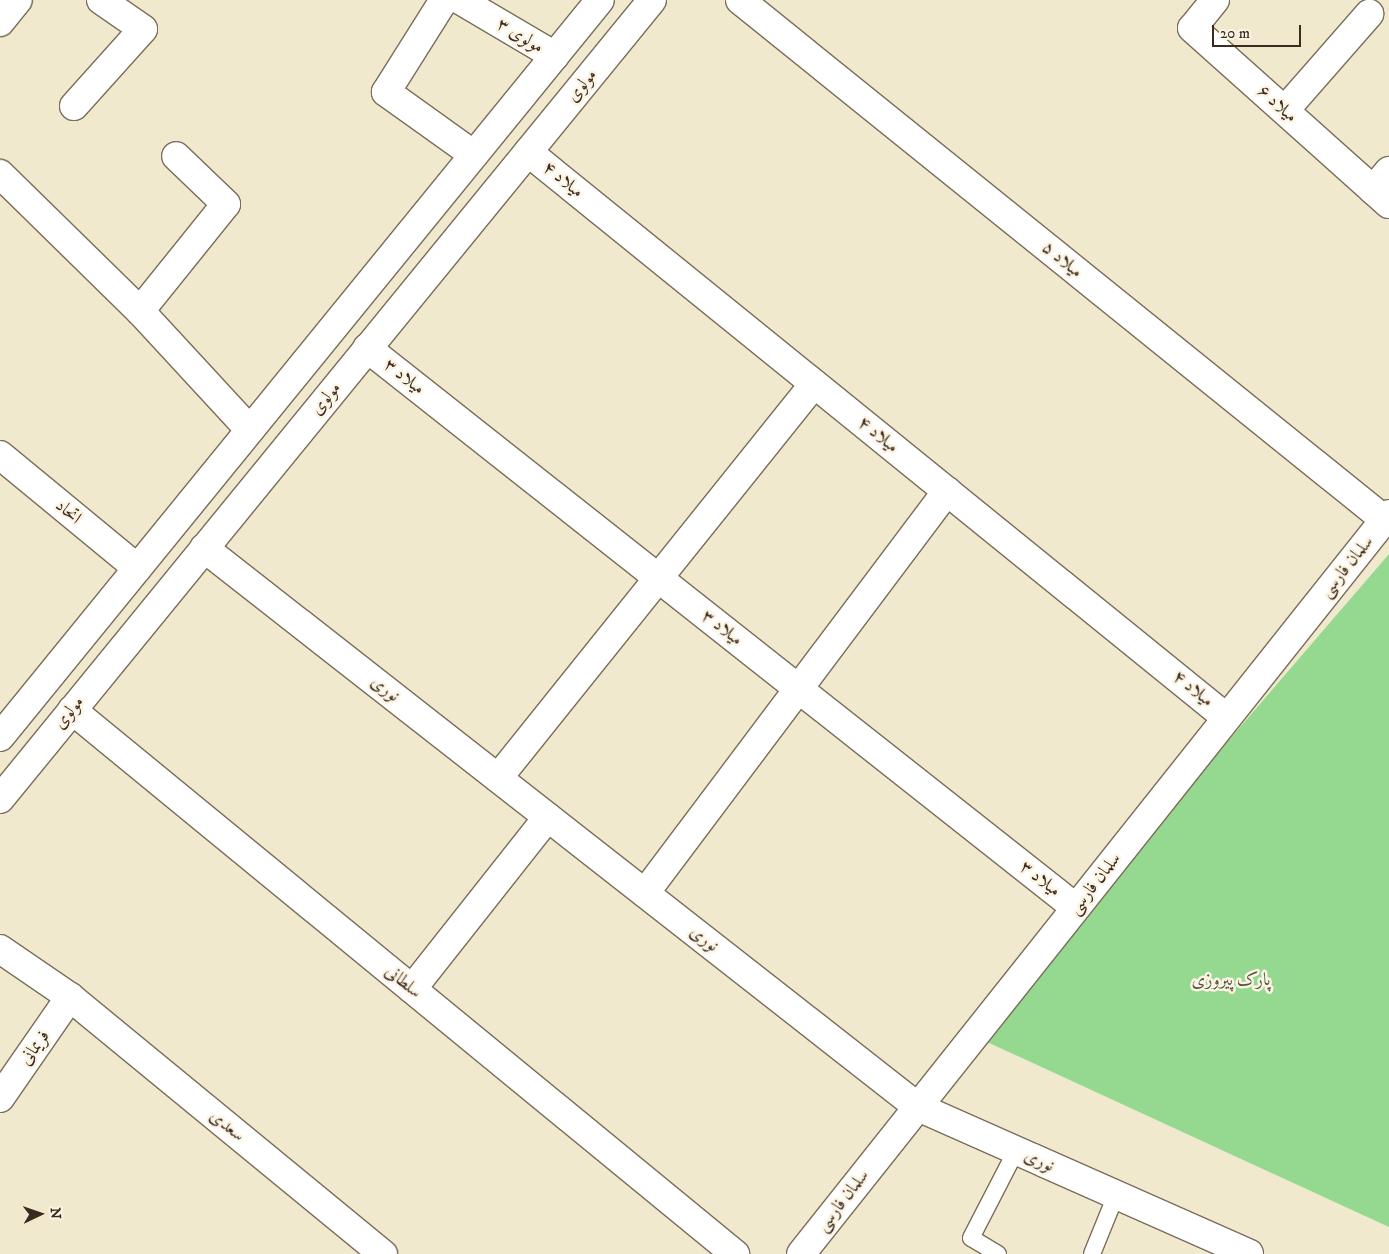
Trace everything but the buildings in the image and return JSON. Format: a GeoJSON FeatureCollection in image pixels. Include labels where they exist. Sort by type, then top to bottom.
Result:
{"type":"FeatureCollection","features":[{"type":"Feature","properties":{"kind":"street"},"geometry":{"type":"LineString","coordinates":[[0,22],[18,0]]}},
{"type":"Feature","properties":{"kind":"street"},"geometry":{"type":"LineString","coordinates":[[74,106],[143,29],[101,0]]}},
{"type":"Feature","properties":{"kind":"street"},"geometry":{"type":"LineString","coordinates":[[444,0],[386,92],[474,156]]}},
{"type":"Feature","properties":{"kind":"street","name":"مولوی ۳"},"geometry":{"type":"LineString","coordinates":[[460,0],[555,56]]}},
{"type":"Feature","properties":{"kind":"street"},"geometry":{"type":"LineString","coordinates":[[0,737],[600,0]]}},
{"type":"Feature","properties":{"kind":"street"},"geometry":{"type":"LineString","coordinates":[[606,0],[634,22]]}},
{"type":"Feature","properties":{"kind":"street","name":"مولوی"},"geometry":{"type":"LineString","coordinates":[[0,799],[652,0]]}},
{"type":"Feature","properties":{"kind":"street","name":"میلاد ۵"},"geometry":{"type":"LineString","coordinates":[[740,0],[1387,517]]}},
{"type":"Feature","properties":{"kind":"street","name":"میلاد ۶"},"geometry":{"type":"LineString","coordinates":[[1215,0],[1192,28],[1285,110],[1384,188]]}},
{"type":"Feature","properties":{"kind":"street"},"geometry":{"type":"LineString","coordinates":[[1285,110],[1369,14]]}},
{"type":"Feature","properties":{"kind":"street","name":"میلاد ۴"},"geometry":{"type":"LineString","coordinates":[[528,152],[1227,718]]}},
{"type":"Feature","properties":{"kind":"street"},"geometry":{"type":"LineString","coordinates":[[140,311],[226,204],[176,156]]}},
{"type":"Feature","properties":{"kind":"street"},"geometry":{"type":"LineString","coordinates":[[0,174],[140,311],[250,430]]}},
{"type":"Feature","properties":{"kind":"street","name":"میلاد ۳"},"geometry":{"type":"LineString","coordinates":[[368,348],[1076,908]]}},
{"type":"Feature","properties":{"kind":"street"},"geometry":{"type":"LineString","coordinates":[[498,778],[814,384]]}},
{"type":"Feature","properties":{"kind":"street","name":"اتحاد"},"geometry":{"type":"LineString","coordinates":[[0,455],[137,568]]}},
{"type":"Feature","properties":{"kind":"street"},"geometry":{"type":"LineString","coordinates":[[645,893],[947,491]]}},
{"type":"Feature","properties":{"kind":"street","name":"سلمان فارسی"},"geometry":{"type":"LineString","coordinates":[[801,1254],[1387,517]]}},
{"type":"Feature","properties":{"kind":"street","name":"نوری"},"geometry":{"type":"LineString","coordinates":[[204,548],[918,1107],[1116,1195],[1217,1248],[1249,1254]]}},
{"type":"Feature","properties":{"kind":"street","name":"سلطانی"},"geometry":{"type":"LineString","coordinates":[[72,710],[735,1254]]}},
{"type":"Feature","properties":{"kind":"street"},"geometry":{"type":"LineString","coordinates":[[412,989],[548,817]]}},
{"type":"Feature","properties":{"kind":"street","name":"سعدی"},"geometry":{"type":"LineString","coordinates":[[0,949],[70,997],[383,1254]]}},
{"type":"Feature","properties":{"kind":"street","name":"فریمانی"},"geometry":{"type":"LineString","coordinates":[[0,1098],[70,997]]}},
{"type":"Feature","properties":{"kind":"lane"},"geometry":{"type":"LineString","coordinates":[[998,1254],[971,1238],[1016,1151]]}},
{"type":"Feature","properties":{"kind":"lane"},"geometry":{"type":"LineString","coordinates":[[1092,1254],[1116,1195]]}},
{"type":"Feature","properties":{"kind":"green space","name":"پارک پیروزی"},"geometry":{"type":"Polygon","coordinates":[[[1389,554],[1389,1227],[974,1036],[1389,554]]]}}]}
